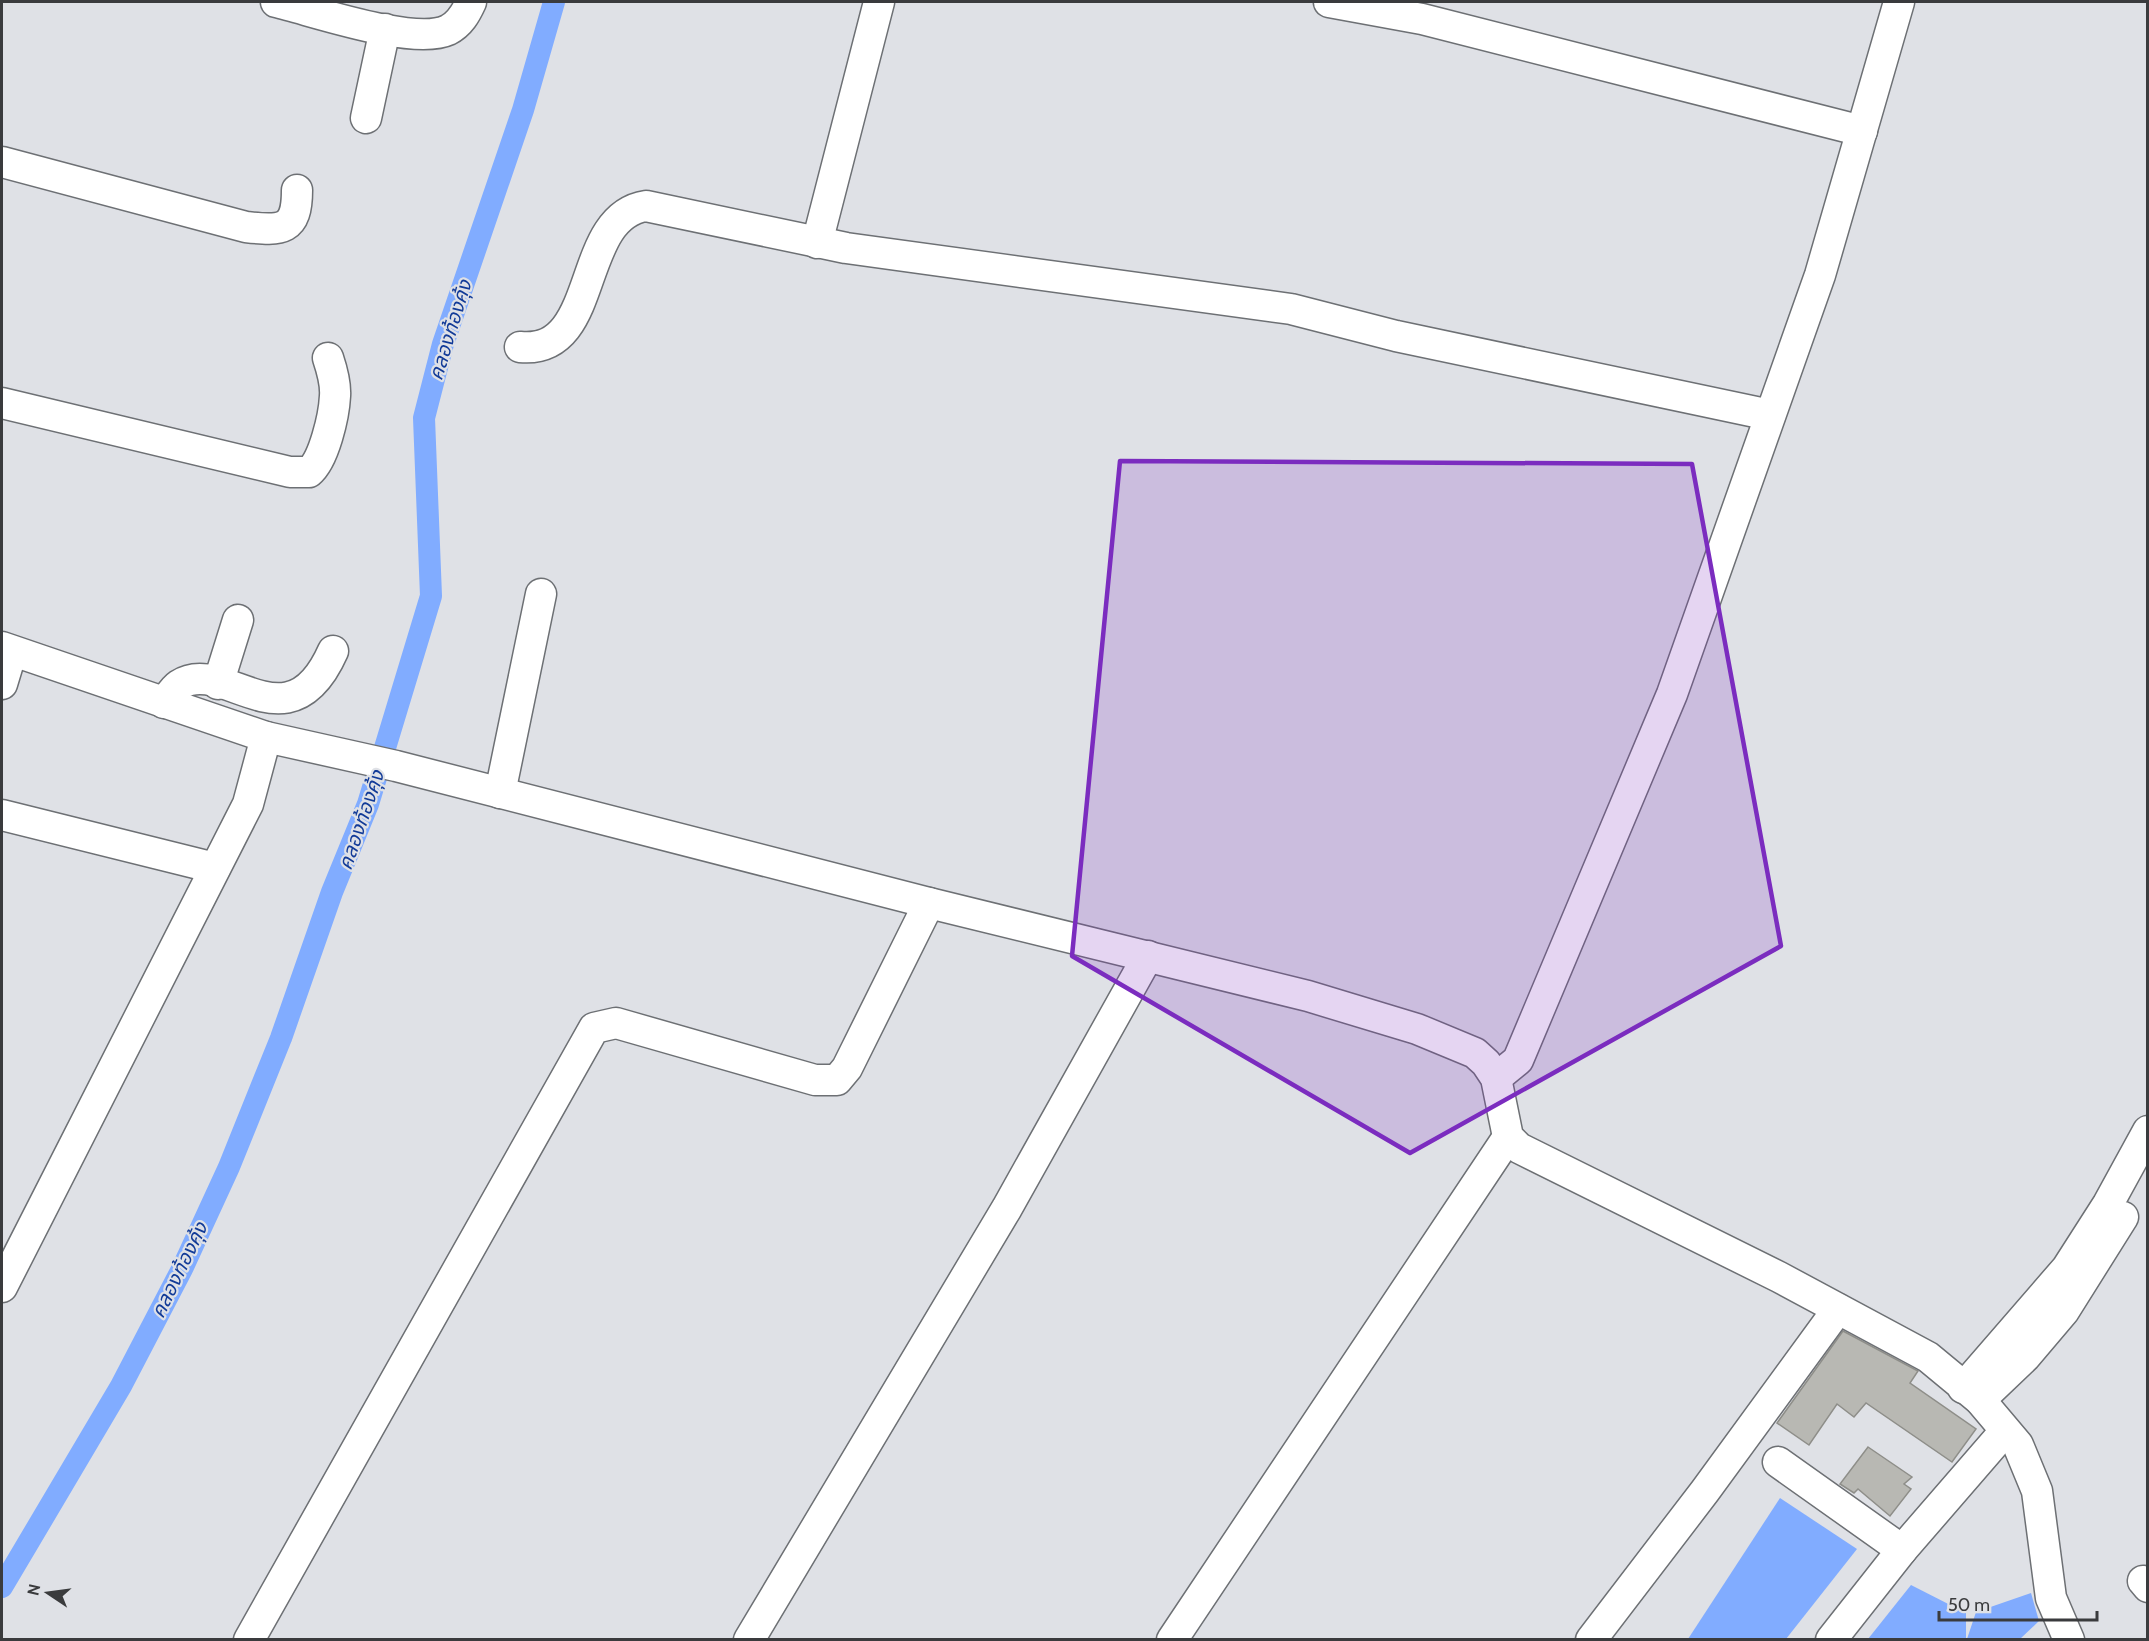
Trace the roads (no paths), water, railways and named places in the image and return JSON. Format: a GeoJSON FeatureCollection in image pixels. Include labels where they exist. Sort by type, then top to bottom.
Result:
{"type":"FeatureCollection","features":[{"type":"Feature","properties":{"kind":"street"},"geometry":{"type":"LineString","coordinates":[[276,2],[398,33],[430,34],[447,31],[459,23],[471,2]]}},
{"type":"Feature","properties":{"kind":"street"},"geometry":{"type":"LineString","coordinates":[[817,243],[879,2]]}},
{"type":"Feature","properties":{"kind":"street"},"geometry":{"type":"LineString","coordinates":[[1329,2],[1422,19],[1862,131]]}},
{"type":"Feature","properties":{"kind":"street"},"geometry":{"type":"LineString","coordinates":[[1497,1078],[1518,1060],[1672,694],[1820,275],[1899,2]]}},
{"type":"Feature","properties":{"kind":"street"},"geometry":{"type":"LineString","coordinates":[[366,118],[386,30]]}},
{"type":"Feature","properties":{"kind":"street"},"geometry":{"type":"LineString","coordinates":[[2,162],[246,227],[274,231],[287,226],[297,210],[297,190]]}},
{"type":"Feature","properties":{"kind":"street"},"geometry":{"type":"LineString","coordinates":[[520,347],[533,348],[544,345],[562,330],[577,310],[605,235],[623,213],[646,206],[817,243],[1291,309],[1396,336],[1770,416]]}},
{"type":"Feature","properties":{"kind":"street"},"geometry":{"type":"LineString","coordinates":[[2,403],[290,472],[309,472],[318,465],[335,397],[333,373],[328,358]]}},
{"type":"Feature","properties":{"kind":"street"},"geometry":{"type":"LineString","coordinates":[[500,793],[542,594]]}},
{"type":"Feature","properties":{"kind":"street"},"geometry":{"type":"LineString","coordinates":[[218,684],[238,620]]}},
{"type":"Feature","properties":{"kind":"street"},"geometry":{"type":"LineString","coordinates":[[2,684],[7,649],[266,737],[396,766],[929,903],[1308,996],[1417,1029],[1475,1053],[1497,1078],[1508,1137],[1519,1148],[1928,1357],[1972,1394],[2018,1445],[2037,1491],[2051,1598],[2069,1640]]}},
{"type":"Feature","properties":{"kind":"street"},"geometry":{"type":"LineString","coordinates":[[164,703],[177,686],[191,680],[218,684],[272,698],[289,697],[315,683],[333,651]]}},
{"type":"Feature","properties":{"kind":"street"},"geometry":{"type":"LineString","coordinates":[[2,1287],[249,804],[266,737]]}},
{"type":"Feature","properties":{"kind":"street"},"geometry":{"type":"LineString","coordinates":[[2,815],[215,868]]}},
{"type":"Feature","properties":{"kind":"street"},"geometry":{"type":"LineString","coordinates":[[251,1639],[594,1028],[616,1023],[815,1080],[837,1080],[847,1068],[929,903]]}},
{"type":"Feature","properties":{"kind":"street"},"geometry":{"type":"LineString","coordinates":[[749,1640],[1007,1208],[1148,956]]}},
{"type":"Feature","properties":{"kind":"street"},"geometry":{"type":"LineString","coordinates":[[1972,1394],[2067,1268],[2108,1204],[2148,1131]]}},
{"type":"Feature","properties":{"kind":"street"},"geometry":{"type":"LineString","coordinates":[[1172,1640],[1508,1137]]}},
{"type":"Feature","properties":{"kind":"street"},"geometry":{"type":"LineString","coordinates":[[1972,1394],[2025,1357],[2064,1311],[2148,1175]]}},
{"type":"Feature","properties":{"kind":"street"},"geometry":{"type":"LineString","coordinates":[[1591,1640],[1705,1491],[1838,1309]]}},
{"type":"Feature","properties":{"kind":"street"},"geometry":{"type":"LineString","coordinates":[[1831,1640],[1902,1550],[2005,1431]]}},
{"type":"Feature","properties":{"kind":"street"},"geometry":{"type":"LineString","coordinates":[[1778,1462],[1902,1550]]}},
{"type":"Feature","properties":{"kind":"waterway","name":"คลองท้องคุ้ง"},"geometry":{"type":"LineString","coordinates":[[2,1587],[121,1386],[182,1269],[229,1167],[281,1038],[332,892],[368,804],[431,596],[424,418],[443,344],[523,110],[554,2]]}}]}
